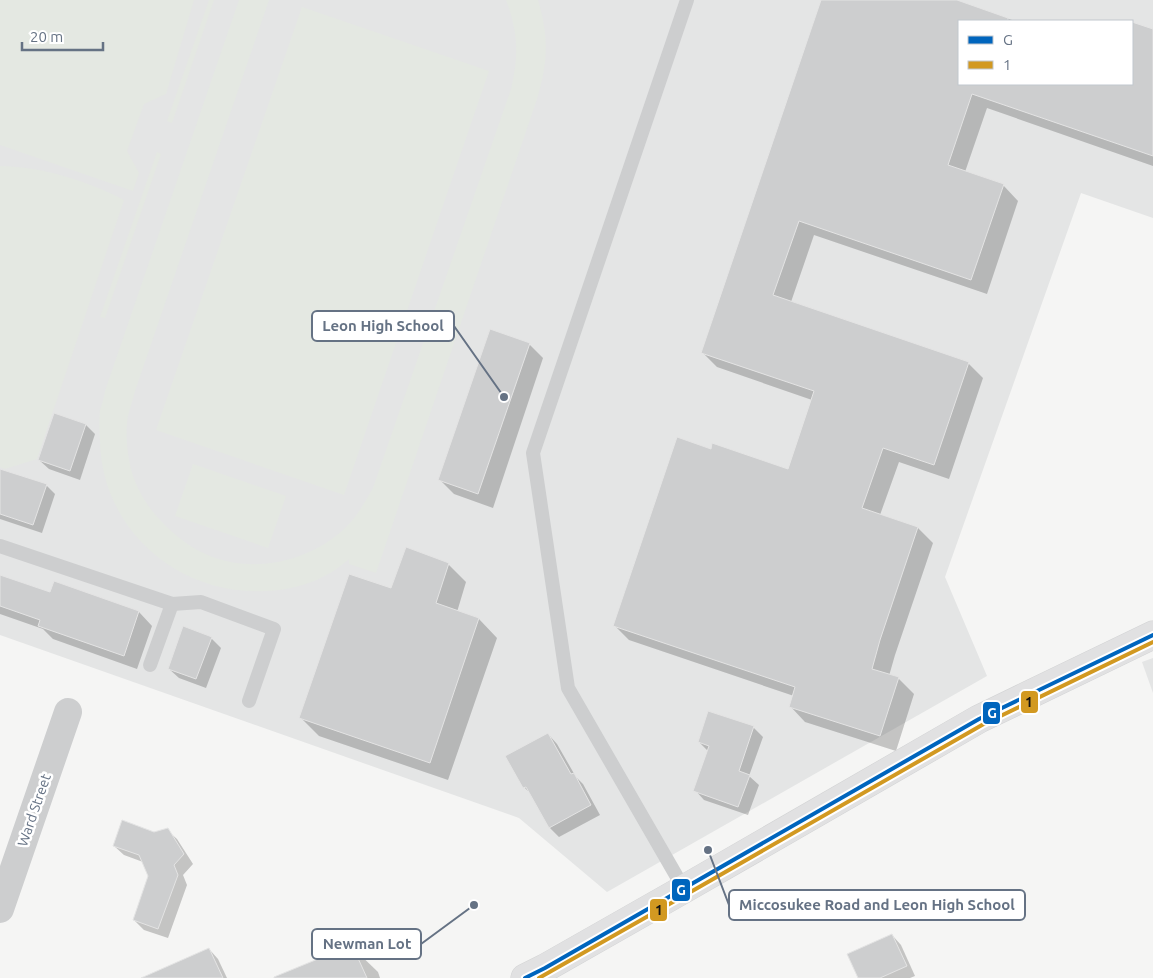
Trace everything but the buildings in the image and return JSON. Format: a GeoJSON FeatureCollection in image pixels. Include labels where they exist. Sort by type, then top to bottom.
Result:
{"type":"FeatureCollection","features":[{"type":"Feature","properties":{"kind":"street"},"geometry":{"type":"LineString","coordinates":[[525,978],[546,968],[979,719],[1153,635]]}},
{"type":"Feature","properties":{"kind":"street","name":"Ward Street"},"geometry":{"type":"LineString","coordinates":[[0,909],[68,712]]}},
{"type":"Feature","properties":{"kind":"lane"},"geometry":{"type":"LineString","coordinates":[[684,889],[568,688],[533,453],[687,0]]}},
{"type":"Feature","properties":{"kind":"lane"},"geometry":{"type":"LineString","coordinates":[[0,546],[172,604],[201,602],[274,629],[249,701]]}},
{"type":"Feature","properties":{"kind":"lane"},"geometry":{"type":"LineString","coordinates":[[150,665],[172,604]]}},
{"type":"Feature","properties":{"kind":"shaded area"},"geometry":{"type":"Polygon","coordinates":[[[0,0],[1153,0],[1153,218],[1081,193],[945,577],[987,676],[607,892],[519,818],[0,635],[0,0]]]}},
{"type":"Feature","properties":{"kind":"shaded area"},"geometry":{"type":"Polygon","coordinates":[[[0,0],[194,0],[166,94],[144,104],[127,151],[139,173],[133,191],[0,145],[0,0]]]}},
{"type":"Feature","properties":{"kind":"shaded area"},"geometry":{"type":"Polygon","coordinates":[[[209,0],[214,0],[172,123],[167,121],[209,0]]]}},
{"type":"Feature","properties":{"kind":"shaded area"},"geometry":{"type":"Polygon","coordinates":[[[239,0],[269,0],[135,391],[128,416],[127,437],[129,459],[134,480],[140,493],[156,516],[184,542],[197,550],[227,561],[245,564],[264,564],[282,561],[316,549],[345,528],[361,509],[373,488],[511,89],[516,44],[513,22],[506,0],[538,0],[542,13],[546,50],[537,99],[376,573],[349,564],[349,559],[321,578],[288,589],[266,591],[234,590],[203,582],[175,569],[150,551],[130,528],[114,502],[104,472],[99,432],[100,410],[105,391],[239,0]]]}},
{"type":"Feature","properties":{"kind":"shaded area"},"geometry":{"type":"Polygon","coordinates":[[[302,7],[489,71],[344,495],[156,430],[302,7]]]}},
{"type":"Feature","properties":{"kind":"shaded area"},"geometry":{"type":"Polygon","coordinates":[[[157,152],[161,154],[105,318],[100,317],[157,152]]]}},
{"type":"Feature","properties":{"kind":"shaded area"},"geometry":{"type":"Polygon","coordinates":[[[0,166],[32,169],[64,176],[94,186],[124,200],[37,459],[5,469],[0,467],[0,166]]]}},
{"type":"Feature","properties":{"kind":"shaded area"},"geometry":{"type":"Polygon","coordinates":[[[193,464],[286,496],[268,548],[175,516],[193,464]]]}},
{"type":"Feature","properties":{"kind":"shaded area"},"geometry":{"type":"Polygon","coordinates":[[[1153,658],[1153,693],[1142,662],[1153,658]]]}},
{"type":"Feature","properties":{"kind":"transit line","name":"G"},"geometry":{"type":"LineString","coordinates":[[525,978],[979,719],[1153,635]]}},
{"type":"Feature","properties":{"kind":"transit line","name":"1"},"geometry":{"type":"LineString","coordinates":[[539,978],[982,725],[1153,642]]}},
{"type":"Feature","properties":{"kind":"place","name":"Leon High School"},"geometry":{"type":"Point","coordinates":[504,397]}},
{"type":"Feature","properties":{"kind":"place","name":"Miccosukee Road and Leon High School"},"geometry":{"type":"Point","coordinates":[708,850]}},
{"type":"Feature","properties":{"kind":"place","name":"Newman Lot"},"geometry":{"type":"Point","coordinates":[474,905]}}]}
